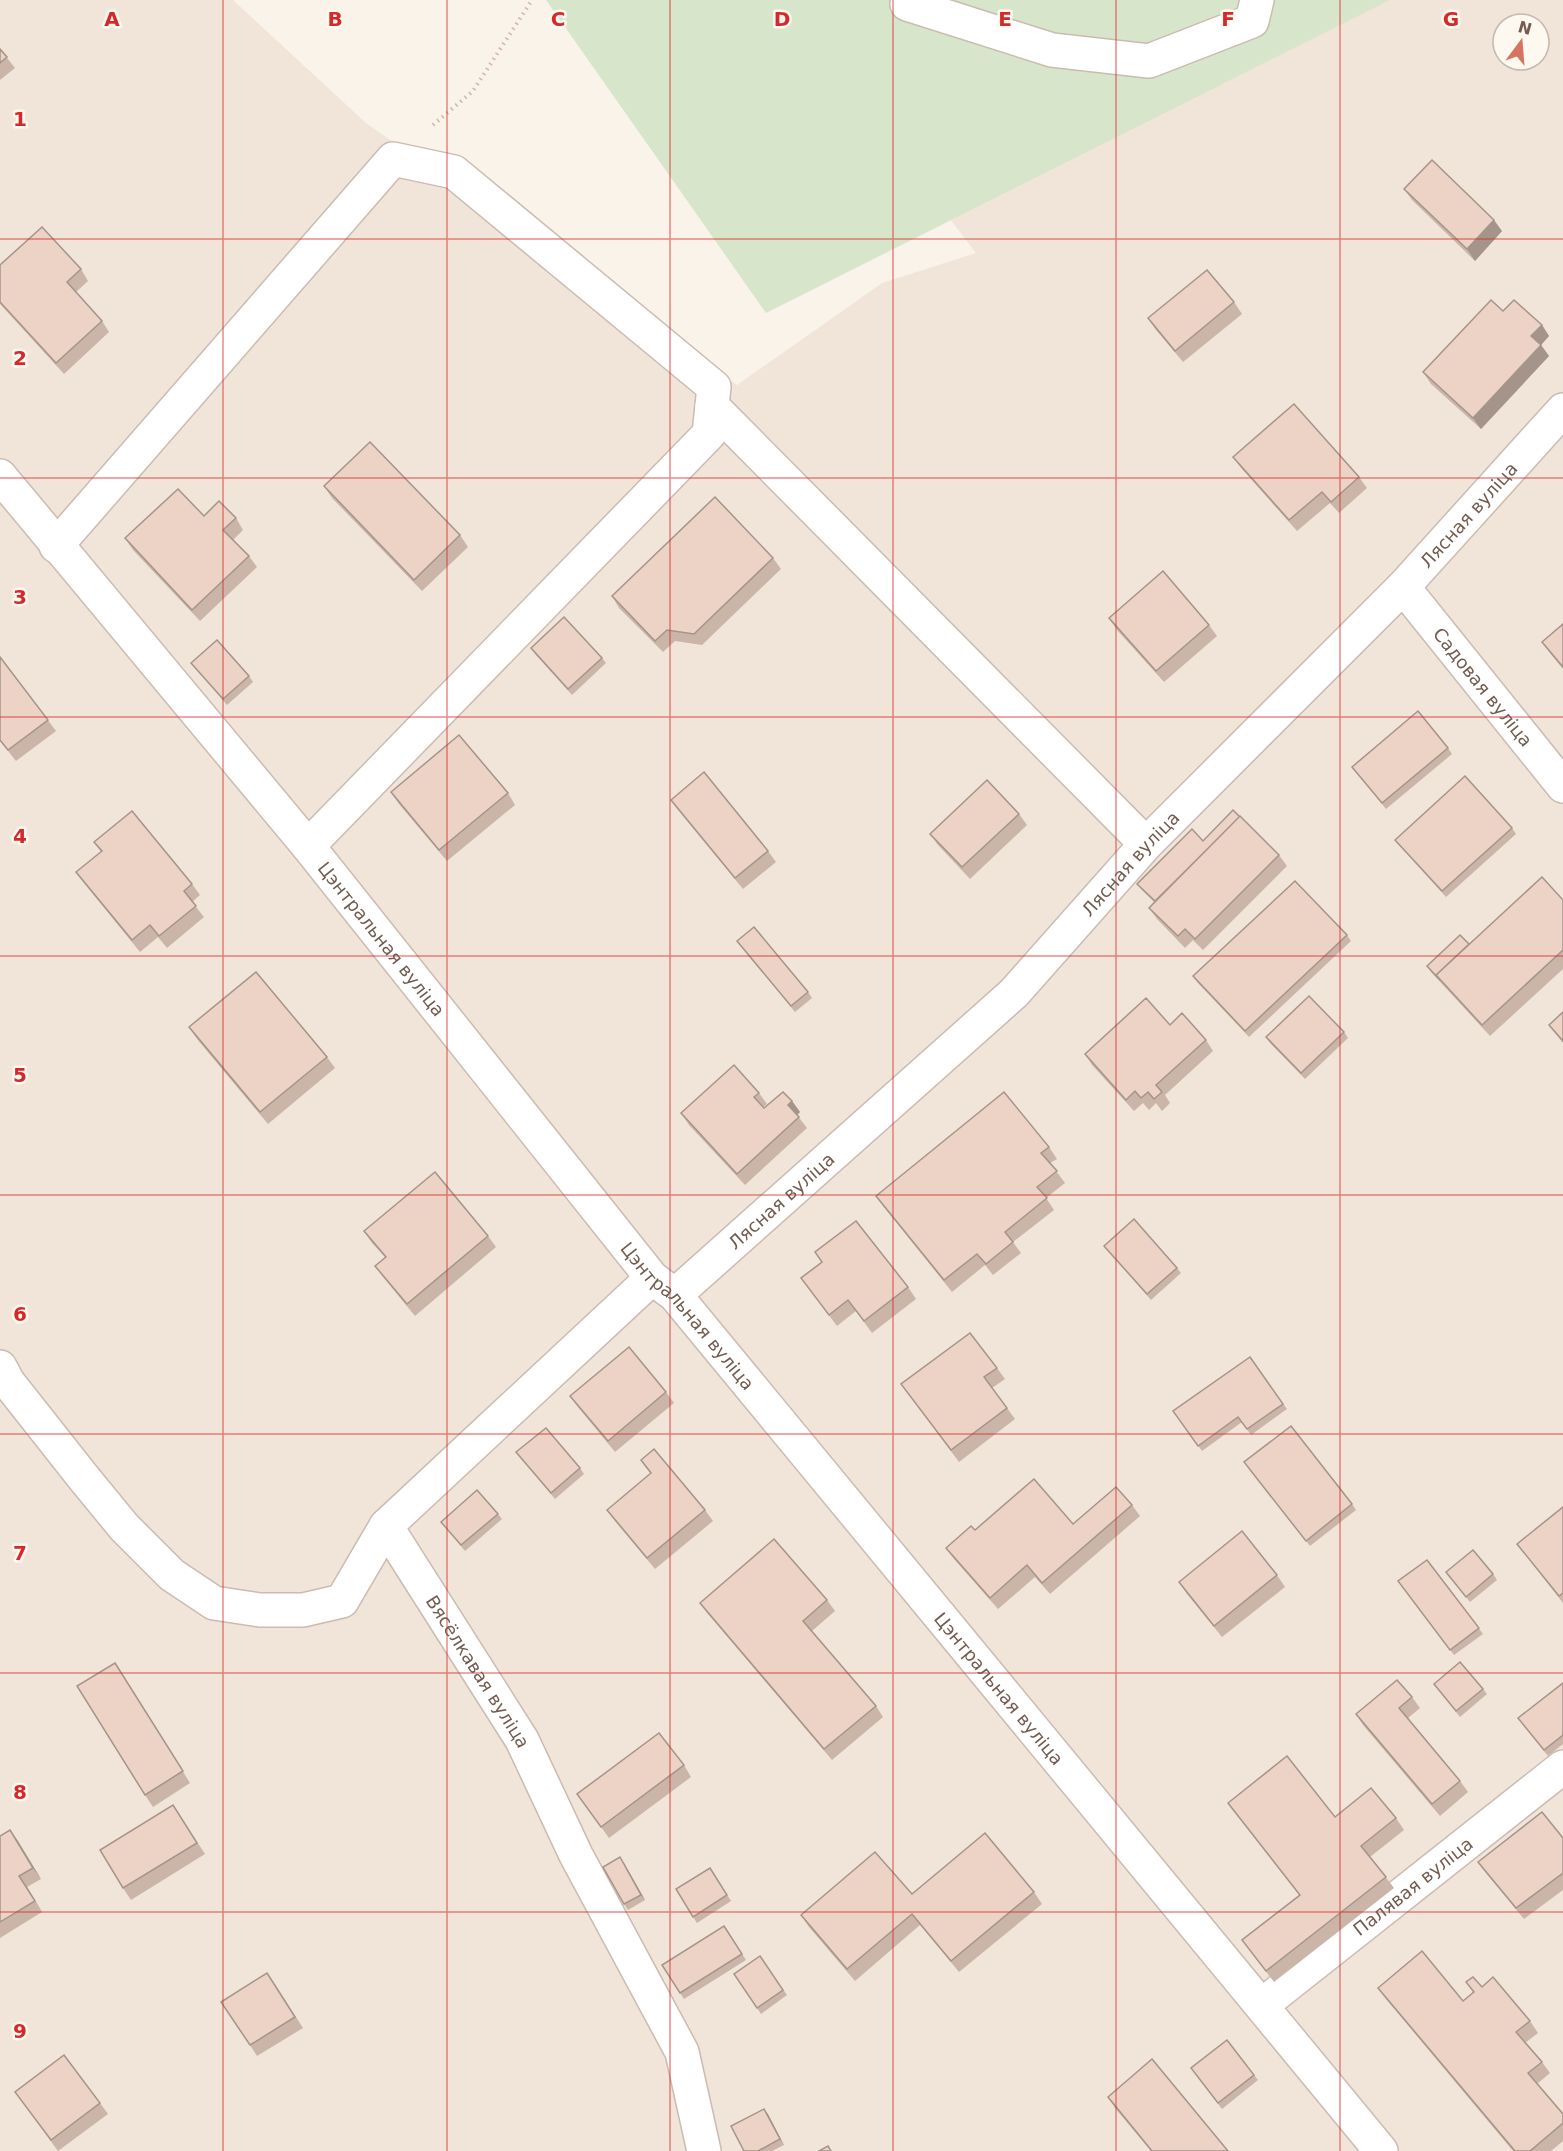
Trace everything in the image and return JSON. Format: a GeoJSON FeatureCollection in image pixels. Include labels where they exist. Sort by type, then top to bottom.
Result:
{"type":"FeatureCollection","features":[{"type":"Feature","properties":{"kind":"street"},"geometry":{"type":"LineString","coordinates":[[907,4],[1052,50],[1149,61],[1252,21],[1257,0]]}},
{"type":"Feature","properties":{"kind":"street"},"geometry":{"type":"LineString","coordinates":[[56,546],[393,159],[454,172],[714,387],[709,434],[308,846]]}},
{"type":"Feature","properties":{"kind":"street"},"geometry":{"type":"LineString","coordinates":[[712,406],[1146,844]]}},
{"type":"Feature","properties":{"kind":"street","name":"Лясная вуліца"},"geometry":{"type":"LineString","coordinates":[[663,1286],[1014,993],[1146,844],[1403,587],[1563,410]]}},
{"type":"Feature","properties":{"kind":"street","name":"Цэнтральная вуліца"},"geometry":{"type":"LineString","coordinates":[[0,476],[308,846],[663,1286],[1381,2151]]}},
{"type":"Feature","properties":{"kind":"street","name":"Садовая вуліца"},"geometry":{"type":"LineString","coordinates":[[1403,587],[1563,786]]}},
{"type":"Feature","properties":{"kind":"street"},"geometry":{"type":"LineString","coordinates":[[0,1367],[8,1382],[45,1430],[124,1527],[172,1575],[214,1603],[260,1610],[303,1610],[342,1602],[386,1526],[663,1286]]}},
{"type":"Feature","properties":{"kind":"street","name":"Вясёлкавая вуліца"},"geometry":{"type":"LineString","coordinates":[[386,1526],[522,1740],[576,1855],[682,2052],[704,2151]]}},
{"type":"Feature","properties":{"kind":"street","name":"Палявая вуліца"},"geometry":{"type":"LineString","coordinates":[[1262,2005],[1563,1767]]}},
{"type":"Feature","properties":{"kind":"path"},"geometry":{"type":"LineString","coordinates":[[393,159],[473,91],[532,0]]}},
{"type":"Feature","properties":{"kind":"shaded area"},"geometry":{"type":"Polygon","coordinates":[[[0,0],[233,0],[366,123],[737,385],[882,283],[976,253],[782,0],[1563,0],[1563,2151],[0,2151],[0,0]]]}},
{"type":"Feature","properties":{"kind":"green space"},"geometry":{"type":"Polygon","coordinates":[[[546,0],[1390,0],[766,313],[546,0]]]}},
{"type":"Feature","properties":{"kind":"building"},"geometry":{"type":"Polygon","coordinates":[[[0,49],[7,57],[0,63],[0,49]]]}},
{"type":"Feature","properties":{"kind":"building"},"geometry":{"type":"Polygon","coordinates":[[[1432,160],[1494,220],[1467,249],[1404,189],[1432,160]]]}},
{"type":"Feature","properties":{"kind":"building"},"geometry":{"type":"Polygon","coordinates":[[[42,227],[81,269],[67,282],[102,321],[56,363],[0,302],[0,265],[42,227]]]}},
{"type":"Feature","properties":{"kind":"building"},"geometry":{"type":"Polygon","coordinates":[[[1207,270],[1234,302],[1175,351],[1148,318],[1207,270]]]}},
{"type":"Feature","properties":{"kind":"building"},"geometry":{"type":"Polygon","coordinates":[[[1491,300],[1503,311],[1514,300],[1542,325],[1531,336],[1541,345],[1473,418],[1423,372],[1491,300]]]}},
{"type":"Feature","properties":{"kind":"building"},"geometry":{"type":"Polygon","coordinates":[[[1294,404],[1359,477],[1331,502],[1322,492],[1289,520],[1233,457],[1294,404]]]}},
{"type":"Feature","properties":{"kind":"building"},"geometry":{"type":"Polygon","coordinates":[[[370,442],[460,535],[414,580],[324,486],[370,442]]]}},
{"type":"Feature","properties":{"kind":"building"},"geometry":{"type":"Polygon","coordinates":[[[178,489],[204,516],[219,501],[236,518],[223,530],[249,556],[192,610],[125,538],[178,489]]]}},
{"type":"Feature","properties":{"kind":"building"},"geometry":{"type":"Polygon","coordinates":[[[715,497],[773,558],[694,634],[667,630],[655,641],[612,596],[715,497]]]}},
{"type":"Feature","properties":{"kind":"building"},"geometry":{"type":"Polygon","coordinates":[[[1163,571],[1209,625],[1156,671],[1109,618],[1163,571]]]}},
{"type":"Feature","properties":{"kind":"building"},"geometry":{"type":"Polygon","coordinates":[[[564,617],[602,658],[568,689],[531,648],[564,617]]]}},
{"type":"Feature","properties":{"kind":"building"},"geometry":{"type":"Polygon","coordinates":[[[1563,624],[1563,667],[1542,642],[1563,624]]]}},
{"type":"Feature","properties":{"kind":"building"},"geometry":{"type":"Polygon","coordinates":[[[217,640],[249,676],[223,699],[191,663],[217,640]]]}},
{"type":"Feature","properties":{"kind":"building"},"geometry":{"type":"Polygon","coordinates":[[[0,657],[48,720],[8,750],[0,740],[0,657]]]}},
{"type":"Feature","properties":{"kind":"building"},"geometry":{"type":"Polygon","coordinates":[[[1418,711],[1448,748],[1382,803],[1352,767],[1418,711]]]}},
{"type":"Feature","properties":{"kind":"building"},"geometry":{"type":"Polygon","coordinates":[[[459,735],[508,793],[439,850],[391,792],[459,735]]]}},
{"type":"Feature","properties":{"kind":"building"},"geometry":{"type":"Polygon","coordinates":[[[704,772],[768,851],[735,878],[671,800],[704,772]]]}},
{"type":"Feature","properties":{"kind":"building"},"geometry":{"type":"Polygon","coordinates":[[[1465,776],[1512,828],[1442,891],[1395,840],[1465,776]]]}},
{"type":"Feature","properties":{"kind":"building"},"geometry":{"type":"Polygon","coordinates":[[[987,780],[1019,814],[962,867],[930,834],[987,780]]]}},
{"type":"Feature","properties":{"kind":"building"},"geometry":{"type":"Polygon","coordinates":[[[1233,810],[1240,817],[1155,901],[1137,884],[1192,829],[1203,841],[1233,810]]]}},
{"type":"Feature","properties":{"kind":"building"},"geometry":{"type":"Polygon","coordinates":[[[132,811],[192,884],[184,891],[196,906],[159,936],[150,925],[132,940],[76,872],[102,851],[94,842],[132,811]]]}},
{"type":"Feature","properties":{"kind":"building"},"geometry":{"type":"Polygon","coordinates":[[[1240,816],[1279,855],[1195,939],[1185,929],[1178,936],[1149,908],[1240,816]]]}},
{"type":"Feature","properties":{"kind":"building"},"geometry":{"type":"Polygon","coordinates":[[[1542,877],[1563,900],[1563,950],[1482,1025],[1436,975],[1542,877]]]}},
{"type":"Feature","properties":{"kind":"building"},"geometry":{"type":"Polygon","coordinates":[[[1295,881],[1347,935],[1245,1031],[1193,976],[1295,881]]]}},
{"type":"Feature","properties":{"kind":"building"},"geometry":{"type":"Polygon","coordinates":[[[754,927],[808,992],[791,1006],[737,941],[754,927]]]}},
{"type":"Feature","properties":{"kind":"building"},"geometry":{"type":"Polygon","coordinates":[[[1460,935],[1469,944],[1436,975],[1440,980],[1427,966],[1460,935]]]}},
{"type":"Feature","properties":{"kind":"building"},"geometry":{"type":"Polygon","coordinates":[[[256,972],[327,1057],[260,1112],[189,1027],[256,972]]]}},
{"type":"Feature","properties":{"kind":"building"},"geometry":{"type":"Polygon","coordinates":[[[1309,996],[1344,1032],[1301,1073],[1266,1037],[1309,996]]]}},
{"type":"Feature","properties":{"kind":"building"},"geometry":{"type":"Polygon","coordinates":[[[1146,998],[1170,1025],[1182,1013],[1206,1040],[1156,1085],[1162,1092],[1154,1099],[1148,1092],[1141,1098],[1135,1091],[1126,1100],[1085,1054],[1146,998]]]}},
{"type":"Feature","properties":{"kind":"building"},"geometry":{"type":"Polygon","coordinates":[[[1563,1012],[1563,1041],[1549,1025],[1563,1012]]]}},
{"type":"Feature","properties":{"kind":"building"},"geometry":{"type":"Polygon","coordinates":[[[734,1065],[759,1093],[754,1097],[764,1108],[783,1092],[792,1101],[788,1105],[799,1117],[737,1174],[681,1113],[734,1065]]]}},
{"type":"Feature","properties":{"kind":"building"},"geometry":{"type":"Polygon","coordinates":[[[1004,1092],[1049,1147],[1041,1153],[1057,1171],[1037,1187],[1047,1198],[1005,1232],[1013,1242],[986,1264],[977,1254],[944,1280],[876,1196],[1004,1092]]]}},
{"type":"Feature","properties":{"kind":"building"},"geometry":{"type":"Polygon","coordinates":[[[435,1172],[488,1236],[407,1304],[375,1266],[386,1257],[364,1231],[435,1172]]]}},
{"type":"Feature","properties":{"kind":"building"},"geometry":{"type":"Polygon","coordinates":[[[1134,1219],[1177,1268],[1147,1294],[1104,1246],[1134,1219]]]}},
{"type":"Feature","properties":{"kind":"building"},"geometry":{"type":"Polygon","coordinates":[[[856,1221],[908,1287],[864,1321],[848,1300],[829,1315],[801,1278],[822,1262],[815,1252],[856,1221]]]}},
{"type":"Feature","properties":{"kind":"building"},"geometry":{"type":"Polygon","coordinates":[[[970,1333],[997,1368],[984,1377],[1007,1408],[951,1450],[901,1384],[970,1333]]]}},
{"type":"Feature","properties":{"kind":"building"},"geometry":{"type":"Polygon","coordinates":[[[629,1347],[666,1392],[608,1441],[570,1396],[629,1347]]]}},
{"type":"Feature","properties":{"kind":"building"},"geometry":{"type":"Polygon","coordinates":[[[1250,1357],[1283,1404],[1247,1429],[1238,1417],[1198,1446],[1173,1411],[1250,1357]]]}},
{"type":"Feature","properties":{"kind":"building"},"geometry":{"type":"Polygon","coordinates":[[[1291,1426],[1352,1504],[1306,1541],[1244,1462],[1291,1426]]]}},
{"type":"Feature","properties":{"kind":"building"},"geometry":{"type":"Polygon","coordinates":[[[546,1428],[580,1468],[551,1493],[516,1452],[546,1428]]]}},
{"type":"Feature","properties":{"kind":"building"},"geometry":{"type":"Polygon","coordinates":[[[654,1449],[705,1510],[647,1558],[607,1510],[651,1473],[641,1460],[654,1449]]]}},
{"type":"Feature","properties":{"kind":"building"},"geometry":{"type":"Polygon","coordinates":[[[1034,1479],[1073,1524],[1116,1487],[1132,1505],[1042,1583],[1027,1565],[990,1598],[946,1548],[971,1526],[975,1530],[1034,1479]]]}},
{"type":"Feature","properties":{"kind":"building"},"geometry":{"type":"Polygon","coordinates":[[[477,1490],[498,1514],[461,1545],[441,1522],[477,1490]]]}},
{"type":"Feature","properties":{"kind":"building"},"geometry":{"type":"Polygon","coordinates":[[[1563,1507],[1563,1593],[1559,1596],[1517,1544],[1563,1507]]]}},
{"type":"Feature","properties":{"kind":"building"},"geometry":{"type":"Polygon","coordinates":[[[1242,1531],[1277,1575],[1214,1626],[1179,1582],[1242,1531]]]}},
{"type":"Feature","properties":{"kind":"building"},"geometry":{"type":"Polygon","coordinates":[[[774,1539],[827,1600],[803,1621],[876,1706],[824,1749],[700,1603],[774,1539]]]}},
{"type":"Feature","properties":{"kind":"building"},"geometry":{"type":"Polygon","coordinates":[[[1473,1550],[1493,1574],[1466,1597],[1446,1572],[1473,1550]]]}},
{"type":"Feature","properties":{"kind":"building"},"geometry":{"type":"Polygon","coordinates":[[[1427,1560],[1479,1628],[1450,1650],[1398,1581],[1427,1560]]]}},
{"type":"Feature","properties":{"kind":"building"},"geometry":{"type":"Polygon","coordinates":[[[1460,1662],[1483,1689],[1456,1711],[1434,1684],[1460,1662]]]}},
{"type":"Feature","properties":{"kind":"building"},"geometry":{"type":"Polygon","coordinates":[[[115,1663],[183,1771],[145,1795],[77,1686],[115,1663]]]}},
{"type":"Feature","properties":{"kind":"building"},"geometry":{"type":"Polygon","coordinates":[[[1397,1680],[1412,1697],[1399,1708],[1460,1781],[1432,1804],[1356,1714],[1397,1680]]]}},
{"type":"Feature","properties":{"kind":"building"},"geometry":{"type":"Polygon","coordinates":[[[1563,1683],[1563,1735],[1544,1750],[1518,1718],[1563,1683]]]}},
{"type":"Feature","properties":{"kind":"building"},"geometry":{"type":"Polygon","coordinates":[[[659,1733],[684,1765],[601,1827],[577,1794],[659,1733]]]}},
{"type":"Feature","properties":{"kind":"building"},"geometry":{"type":"Polygon","coordinates":[[[1287,1756],[1335,1817],[1371,1788],[1396,1818],[1361,1846],[1386,1877],[1266,1971],[1242,1940],[1300,1895],[1228,1803],[1287,1756]]]}},
{"type":"Feature","properties":{"kind":"building"},"geometry":{"type":"Polygon","coordinates":[[[173,1805],[197,1843],[123,1888],[100,1850],[173,1805]]]}},
{"type":"Feature","properties":{"kind":"building"},"geometry":{"type":"Polygon","coordinates":[[[1542,1812],[1563,1838],[1563,1873],[1516,1908],[1478,1862],[1542,1812]]]}},
{"type":"Feature","properties":{"kind":"building"},"geometry":{"type":"Polygon","coordinates":[[[10,1830],[33,1868],[19,1876],[35,1901],[0,1922],[0,1836],[10,1830]]]}},
{"type":"Feature","properties":{"kind":"building"},"geometry":{"type":"Polygon","coordinates":[[[985,1833],[1034,1892],[951,1961],[912,1914],[847,1969],[801,1915],[875,1852],[912,1894],[985,1833]]]}},
{"type":"Feature","properties":{"kind":"building"},"geometry":{"type":"Polygon","coordinates":[[[620,1857],[641,1895],[624,1904],[603,1867],[620,1857]]]}},
{"type":"Feature","properties":{"kind":"building"},"geometry":{"type":"Polygon","coordinates":[[[710,1868],[727,1895],[693,1917],[676,1889],[710,1868]]]}},
{"type":"Feature","properties":{"kind":"building"},"geometry":{"type":"Polygon","coordinates":[[[724,1926],[742,1954],[680,1993],[662,1965],[724,1926]]]}},
{"type":"Feature","properties":{"kind":"building"},"geometry":{"type":"Polygon","coordinates":[[[1422,1951],[1463,2001],[1474,1992],[1466,1982],[1473,1977],[1482,1987],[1493,1977],[1530,2021],[1516,2032],[1542,2062],[1528,2073],[1563,2114],[1563,2123],[1530,2151],[1515,2151],[1378,1988],[1422,1951]]]}},
{"type":"Feature","properties":{"kind":"building"},"geometry":{"type":"Polygon","coordinates":[[[760,1956],[783,1990],[757,2008],[734,1974],[760,1956]]]}},
{"type":"Feature","properties":{"kind":"building"},"geometry":{"type":"Polygon","coordinates":[[[267,1973],[295,2017],[250,2045],[221,2002],[267,1973]]]}},
{"type":"Feature","properties":{"kind":"building"},"geometry":{"type":"Polygon","coordinates":[[[1227,2040],[1254,2075],[1218,2103],[1191,2068],[1227,2040]]]}},
{"type":"Feature","properties":{"kind":"building"},"geometry":{"type":"Polygon","coordinates":[[[64,2055],[100,2103],[51,2140],[15,2092],[64,2055]]]}},
{"type":"Feature","properties":{"kind":"building"},"geometry":{"type":"Polygon","coordinates":[[[1152,2059],[1228,2151],[1152,2151],[1108,2097],[1152,2059]]]}},
{"type":"Feature","properties":{"kind":"building"},"geometry":{"type":"Polygon","coordinates":[[[764,2109],[780,2139],[758,2151],[744,2151],[731,2126],[764,2109]]]}},
{"type":"Feature","properties":{"kind":"building"},"geometry":{"type":"Polygon","coordinates":[[[828,2146],[831,2151],[819,2151],[828,2146]]]}}]}
